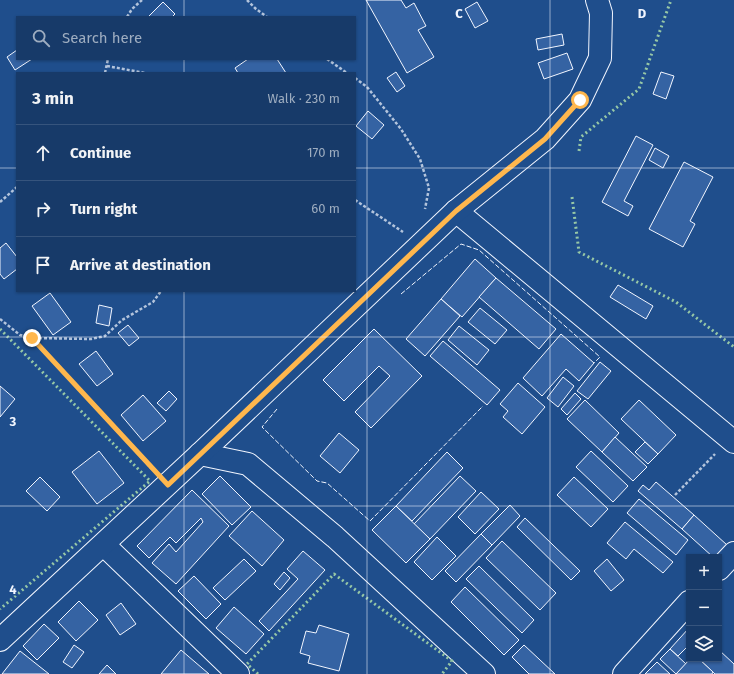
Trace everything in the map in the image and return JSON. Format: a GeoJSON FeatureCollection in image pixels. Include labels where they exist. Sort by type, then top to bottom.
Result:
{"type":"FeatureCollection","features":[{"type":"Feature","properties":{"kind":"street"},"geometry":{"type":"LineString","coordinates":[[0,640],[168,485],[456,211],[545,139],[580,100],[600,58],[601,13],[597,0]]}},
{"type":"Feature","properties":{"kind":"street"},"geometry":{"type":"LineString","coordinates":[[456,211],[732,440]]}},
{"type":"Feature","properties":{"kind":"street"},"geometry":{"type":"LineString","coordinates":[[200,454],[248,464],[335,537],[484,674]]}},
{"type":"Feature","properties":{"kind":"street"},"geometry":{"type":"LineString","coordinates":[[104,544],[238,674]]}},
{"type":"Feature","properties":{"kind":"street"},"geometry":{"type":"LineString","coordinates":[[722,566],[734,553]]}},
{"type":"Feature","properties":{"kind":"street"},"geometry":{"type":"LineString","coordinates":[[624,674],[686,605]]}},
{"type":"Feature","properties":{"kind":"path"},"geometry":{"type":"LineString","coordinates":[[128,16],[132,9],[142,0]]}},
{"type":"Feature","properties":{"kind":"path"},"geometry":{"type":"LineString","coordinates":[[247,0],[266,16]]}},
{"type":"Feature","properties":{"kind":"path"},"geometry":{"type":"LineString","coordinates":[[105,72],[108,60]]}},
{"type":"Feature","properties":{"kind":"path"},"geometry":{"type":"LineString","coordinates":[[328,60],[346,72]]}},
{"type":"Feature","properties":{"kind":"path"},"geometry":{"type":"LineString","coordinates":[[107,66],[140,72]]}},
{"type":"Feature","properties":{"kind":"path"},"geometry":{"type":"LineString","coordinates":[[356,79],[367,87],[400,129],[420,158],[429,188],[424,216]]}},
{"type":"Feature","properties":{"kind":"path"},"geometry":{"type":"LineString","coordinates":[[0,202],[16,188]]}},
{"type":"Feature","properties":{"kind":"path"},"geometry":{"type":"LineString","coordinates":[[356,201],[416,241],[413,251]]}},
{"type":"Feature","properties":{"kind":"path"},"geometry":{"type":"LineString","coordinates":[[0,319],[20,336],[32,338],[91,339],[105,336],[122,320],[153,302],[160,292]]}},
{"type":"Feature","properties":{"kind":"path"},"geometry":{"type":"LineString","coordinates":[[32,338],[168,485]]}},
{"type":"Feature","properties":{"kind":"path"},"geometry":{"type":"LineString","coordinates":[[675,495],[732,440]]}},
{"type":"Feature","properties":{"kind":"building"},"geometry":{"type":"Polygon","coordinates":[[[366,0],[401,0],[406,8],[414,3],[426,26],[418,30],[434,57],[407,73],[366,0]]]}},
{"type":"Feature","properties":{"kind":"building"},"geometry":{"type":"Polygon","coordinates":[[[163,2],[175,14],[173,16],[149,16],[163,2]]]}},
{"type":"Feature","properties":{"kind":"building"},"geometry":{"type":"Polygon","coordinates":[[[477,2],[488,21],[475,28],[465,9],[477,2]]]}},
{"type":"Feature","properties":{"kind":"building"},"geometry":{"type":"Polygon","coordinates":[[[562,34],[564,45],[538,50],[536,39],[562,34]]]}},
{"type":"Feature","properties":{"kind":"building"},"geometry":{"type":"Polygon","coordinates":[[[16,51],[16,60],[30,60],[15,70],[7,57],[16,51]]]}},
{"type":"Feature","properties":{"kind":"building"},"geometry":{"type":"Polygon","coordinates":[[[567,53],[573,69],[544,79],[538,63],[567,53]]]}},
{"type":"Feature","properties":{"kind":"building"},"geometry":{"type":"Polygon","coordinates":[[[247,60],[278,60],[285,72],[237,72],[235,68],[247,60]]]}},
{"type":"Feature","properties":{"kind":"building"},"geometry":{"type":"Polygon","coordinates":[[[396,72],[405,86],[397,92],[387,78],[396,72]]]}},
{"type":"Feature","properties":{"kind":"building"},"geometry":{"type":"Polygon","coordinates":[[[661,72],[674,76],[666,99],[653,94],[661,72]]]}},
{"type":"Feature","properties":{"kind":"building"},"geometry":{"type":"Polygon","coordinates":[[[368,111],[384,125],[372,139],[356,126],[368,111]]]}},
{"type":"Feature","properties":{"kind":"building"},"geometry":{"type":"Polygon","coordinates":[[[636,136],[653,145],[624,201],[633,206],[628,216],[602,202],[636,136]]]}},
{"type":"Feature","properties":{"kind":"building"},"geometry":{"type":"Polygon","coordinates":[[[655,148],[669,156],[663,168],[649,160],[655,148]]]}},
{"type":"Feature","properties":{"kind":"building"},"geometry":{"type":"Polygon","coordinates":[[[684,162],[713,177],[690,221],[695,224],[683,247],[649,229],[684,162]]]}},
{"type":"Feature","properties":{"kind":"building"},"geometry":{"type":"Polygon","coordinates":[[[6,243],[16,256],[16,270],[4,279],[0,274],[0,248],[6,243]]]}},
{"type":"Feature","properties":{"kind":"building"},"geometry":{"type":"Polygon","coordinates":[[[475,259],[496,278],[462,317],[441,299],[475,259]]]}},
{"type":"Feature","properties":{"kind":"building"},"geometry":{"type":"Polygon","coordinates":[[[496,278],[556,329],[539,349],[479,297],[496,278]]]}},
{"type":"Feature","properties":{"kind":"building"},"geometry":{"type":"Polygon","coordinates":[[[618,285],[653,306],[646,319],[610,297],[618,285]]]}},
{"type":"Feature","properties":{"kind":"building"},"geometry":{"type":"Polygon","coordinates":[[[50,293],[71,322],[53,335],[32,306],[50,293]]]}},
{"type":"Feature","properties":{"kind":"building"},"geometry":{"type":"Polygon","coordinates":[[[441,299],[460,316],[425,356],[406,339],[441,299]]]}},
{"type":"Feature","properties":{"kind":"building"},"geometry":{"type":"Polygon","coordinates":[[[99,305],[112,308],[109,326],[96,323],[99,305]]]}},
{"type":"Feature","properties":{"kind":"building"},"geometry":{"type":"Polygon","coordinates":[[[480,308],[507,330],[495,344],[468,322],[480,308]]]}},
{"type":"Feature","properties":{"kind":"building"},"geometry":{"type":"Polygon","coordinates":[[[128,325],[139,338],[129,346],[118,333],[128,325]]]}},
{"type":"Feature","properties":{"kind":"building"},"geometry":{"type":"Polygon","coordinates":[[[459,326],[489,350],[477,365],[448,340],[459,326]]]}},
{"type":"Feature","properties":{"kind":"building"},"geometry":{"type":"Polygon","coordinates":[[[374,329],[422,376],[371,428],[355,412],[390,376],[379,366],[344,401],[323,380],[374,329]]]}},
{"type":"Feature","properties":{"kind":"building"},"geometry":{"type":"Polygon","coordinates":[[[561,334],[594,363],[579,381],[566,369],[542,396],[523,378],[561,334]]]}},
{"type":"Feature","properties":{"kind":"building"},"geometry":{"type":"Polygon","coordinates":[[[443,341],[500,390],[487,405],[430,356],[443,341]]]}},
{"type":"Feature","properties":{"kind":"building"},"geometry":{"type":"Polygon","coordinates":[[[96,351],[113,374],[97,386],[79,364],[96,351]]]}},
{"type":"Feature","properties":{"kind":"building"},"geometry":{"type":"Polygon","coordinates":[[[600,362],[611,371],[588,399],[577,391],[600,362]]]}},
{"type":"Feature","properties":{"kind":"building"},"geometry":{"type":"Polygon","coordinates":[[[563,377],[574,386],[558,407],[547,398],[563,377]]]}},
{"type":"Feature","properties":{"kind":"building"},"geometry":{"type":"Polygon","coordinates":[[[518,383],[545,407],[522,434],[503,417],[508,411],[500,404],[518,383]]]}},
{"type":"Feature","properties":{"kind":"building"},"geometry":{"type":"Polygon","coordinates":[[[0,386],[15,399],[0,417],[0,386]]]}},
{"type":"Feature","properties":{"kind":"building"},"geometry":{"type":"Polygon","coordinates":[[[169,391],[177,399],[166,411],[157,403],[169,391]]]}},
{"type":"Feature","properties":{"kind":"building"},"geometry":{"type":"Polygon","coordinates":[[[575,393],[581,399],[567,415],[561,409],[575,393]]]}},
{"type":"Feature","properties":{"kind":"building"},"geometry":{"type":"Polygon","coordinates":[[[143,395],[166,421],[143,441],[121,415],[143,395]]]}},
{"type":"Feature","properties":{"kind":"building"},"geometry":{"type":"Polygon","coordinates":[[[585,400],[619,433],[602,452],[567,419],[585,400]]]}},
{"type":"Feature","properties":{"kind":"building"},"geometry":{"type":"Polygon","coordinates":[[[639,400],[676,435],[658,454],[621,419],[639,400]]]}},
{"type":"Feature","properties":{"kind":"building"},"geometry":{"type":"Polygon","coordinates":[[[339,433],[359,450],[340,473],[320,456],[339,433]]]}},
{"type":"Feature","properties":{"kind":"building"},"geometry":{"type":"Polygon","coordinates":[[[615,437],[647,467],[633,481],[602,452],[615,437]]]}},
{"type":"Feature","properties":{"kind":"building"},"geometry":{"type":"Polygon","coordinates":[[[645,442],[658,454],[648,464],[635,452],[645,442]]]}},
{"type":"Feature","properties":{"kind":"building"},"geometry":{"type":"Polygon","coordinates":[[[99,451],[124,483],[97,504],[72,472],[99,451]]]}},
{"type":"Feature","properties":{"kind":"building"},"geometry":{"type":"Polygon","coordinates":[[[591,451],[628,486],[613,502],[576,467],[591,451]]]}},
{"type":"Feature","properties":{"kind":"building"},"geometry":{"type":"Polygon","coordinates":[[[447,452],[463,468],[412,521],[396,506],[447,452]]]}},
{"type":"Feature","properties":{"kind":"building"},"geometry":{"type":"Polygon","coordinates":[[[220,476],[251,507],[232,525],[202,494],[220,476]]]}},
{"type":"Feature","properties":{"kind":"building"},"geometry":{"type":"Polygon","coordinates":[[[460,476],[476,491],[430,539],[414,524],[460,476]]]}},
{"type":"Feature","properties":{"kind":"building"},"geometry":{"type":"Polygon","coordinates":[[[40,477],[60,497],[47,511],[26,491],[40,477]]]}},
{"type":"Feature","properties":{"kind":"building"},"geometry":{"type":"Polygon","coordinates":[[[574,477],[608,509],[591,527],[557,495],[574,477]]]}},
{"type":"Feature","properties":{"kind":"building"},"geometry":{"type":"Polygon","coordinates":[[[656,482],[694,515],[682,529],[638,491],[643,485],[649,490],[656,482]]]}},
{"type":"Feature","properties":{"kind":"building"},"geometry":{"type":"Polygon","coordinates":[[[192,490],[229,526],[176,584],[152,563],[169,544],[176,552],[203,522],[201,518],[176,543],[170,537],[149,558],[137,546],[192,490]]]}},
{"type":"Feature","properties":{"kind":"building"},"geometry":{"type":"Polygon","coordinates":[[[481,492],[499,509],[475,534],[458,517],[481,492]]]}},
{"type":"Feature","properties":{"kind":"building"},"geometry":{"type":"Polygon","coordinates":[[[639,499],[688,540],[676,555],[627,513],[639,499]]]}},
{"type":"Feature","properties":{"kind":"building"},"geometry":{"type":"Polygon","coordinates":[[[510,505],[520,516],[492,545],[481,534],[510,505]]]}},
{"type":"Feature","properties":{"kind":"building"},"geometry":{"type":"Polygon","coordinates":[[[396,506],[430,539],[406,563],[372,530],[396,506]]]}},
{"type":"Feature","properties":{"kind":"building"},"geometry":{"type":"Polygon","coordinates":[[[252,511],[284,540],[262,566],[229,536],[252,511]]]}},
{"type":"Feature","properties":{"kind":"building"},"geometry":{"type":"Polygon","coordinates":[[[694,515],[727,545],[719,554],[710,554],[682,529],[694,515]]]}},
{"type":"Feature","properties":{"kind":"building"},"geometry":{"type":"Polygon","coordinates":[[[525,518],[580,571],[571,580],[517,527],[525,518]]]}},
{"type":"Feature","properties":{"kind":"building"},"geometry":{"type":"Polygon","coordinates":[[[625,522],[673,562],[663,573],[634,549],[626,559],[607,543],[625,522]]]}},
{"type":"Feature","properties":{"kind":"building"},"geometry":{"type":"Polygon","coordinates":[[[481,534],[492,545],[456,582],[445,571],[481,534]]]}},
{"type":"Feature","properties":{"kind":"building"},"geometry":{"type":"Polygon","coordinates":[[[437,537],[456,556],[432,580],[414,562],[437,537]]]}},
{"type":"Feature","properties":{"kind":"building"},"geometry":{"type":"Polygon","coordinates":[[[502,541],[556,593],[540,610],[486,558],[502,541]]]}},
{"type":"Feature","properties":{"kind":"building"},"geometry":{"type":"Polygon","coordinates":[[[303,551],[325,570],[269,631],[259,621],[298,579],[287,569],[303,551]]]}},
{"type":"Feature","properties":{"kind":"building"},"geometry":{"type":"Polygon","coordinates":[[[244,559],[256,571],[225,600],[213,588],[244,559]]]}},
{"type":"Feature","properties":{"kind":"building"},"geometry":{"type":"Polygon","coordinates":[[[607,559],[624,580],[611,591],[594,571],[607,559]]]}},
{"type":"Feature","properties":{"kind":"building"},"geometry":{"type":"Polygon","coordinates":[[[479,566],[534,620],[522,633],[466,579],[479,566]]]}},
{"type":"Feature","properties":{"kind":"building"},"geometry":{"type":"Polygon","coordinates":[[[284,572],[290,578],[280,590],[274,584],[284,572]]]}},
{"type":"Feature","properties":{"kind":"building"},"geometry":{"type":"Polygon","coordinates":[[[194,576],[221,604],[206,619],[178,591],[194,576]]]}},
{"type":"Feature","properties":{"kind":"building"},"geometry":{"type":"Polygon","coordinates":[[[465,587],[519,640],[504,655],[451,602],[465,587]]]}},
{"type":"Feature","properties":{"kind":"building"},"geometry":{"type":"Polygon","coordinates":[[[79,601],[98,620],[76,641],[58,622],[79,601]]]}},
{"type":"Feature","properties":{"kind":"building"},"geometry":{"type":"Polygon","coordinates":[[[121,603],[136,624],[120,635],[106,615],[121,603]]]}},
{"type":"Feature","properties":{"kind":"building"},"geometry":{"type":"Polygon","coordinates":[[[234,607],[264,634],[246,654],[216,628],[234,607]]]}},
{"type":"Feature","properties":{"kind":"building"},"geometry":{"type":"Polygon","coordinates":[[[44,624],[59,638],[37,660],[23,646],[44,624]]]}},
{"type":"Feature","properties":{"kind":"building"},"geometry":{"type":"Polygon","coordinates":[[[319,625],[349,634],[339,671],[308,663],[310,656],[300,653],[306,631],[316,633],[319,625]]]}},
{"type":"Feature","properties":{"kind":"building"},"geometry":{"type":"Polygon","coordinates":[[[686,631],[686,648],[678,656],[670,649],[686,631]]]}},
{"type":"Feature","properties":{"kind":"building"},"geometry":{"type":"Polygon","coordinates":[[[74,645],[84,652],[72,668],[63,662],[74,645]]]}},
{"type":"Feature","properties":{"kind":"building"},"geometry":{"type":"Polygon","coordinates":[[[524,645],[555,674],[529,674],[512,657],[524,645]]]}},
{"type":"Feature","properties":{"kind":"building"},"geometry":{"type":"Polygon","coordinates":[[[670,649],[686,664],[676,674],[660,659],[670,649]]]}},
{"type":"Feature","properties":{"kind":"building"},"geometry":{"type":"Polygon","coordinates":[[[181,650],[209,674],[161,674],[181,650]]]}},
{"type":"Feature","properties":{"kind":"building"},"geometry":{"type":"Polygon","coordinates":[[[20,651],[49,674],[2,674],[20,651]]]}},
{"type":"Feature","properties":{"kind":"building"},"geometry":{"type":"Polygon","coordinates":[[[722,653],[734,664],[734,674],[715,674],[702,662],[722,662],[722,653]]]}},
{"type":"Feature","properties":{"kind":"building"},"geometry":{"type":"Polygon","coordinates":[[[657,662],[670,674],[645,674],[657,662]]]}},
{"type":"Feature","properties":{"kind":"building"},"geometry":{"type":"Polygon","coordinates":[[[687,662],[702,662],[713,672],[712,674],[676,674],[687,662]]]}},
{"type":"Feature","properties":{"kind":"building"},"geometry":{"type":"Polygon","coordinates":[[[107,665],[116,674],[99,674],[107,665]]]}},
{"type":"Feature","properties":{"kind":"hedge"},"geometry":{"type":"LineString","coordinates":[[579,151],[581,137],[639,89],[671,0]]}},
{"type":"Feature","properties":{"kind":"hedge"},"geometry":{"type":"LineString","coordinates":[[572,197],[579,252],[676,302],[734,347]]}},
{"type":"Feature","properties":{"kind":"hedge"},"geometry":{"type":"LineString","coordinates":[[0,329],[150,481],[0,609]]}},
{"type":"Feature","properties":{"kind":"hedge"},"geometry":{"type":"LineString","coordinates":[[258,674],[247,664],[334,574],[452,661],[442,674]]}},
{"type":"Feature","properties":{"kind":"fence"},"geometry":{"type":"LineString","coordinates":[[401,294],[461,244],[479,250],[600,357],[594,363]]}},
{"type":"Feature","properties":{"kind":"fence"},"geometry":{"type":"LineString","coordinates":[[277,409],[262,427],[317,481],[327,483],[370,521],[483,406]]}},
{"type":"Feature","properties":{"kind":"route"},"geometry":{"type":"LineString","coordinates":[[32,338],[168,485],[456,211],[545,139],[580,100]]}}]}
